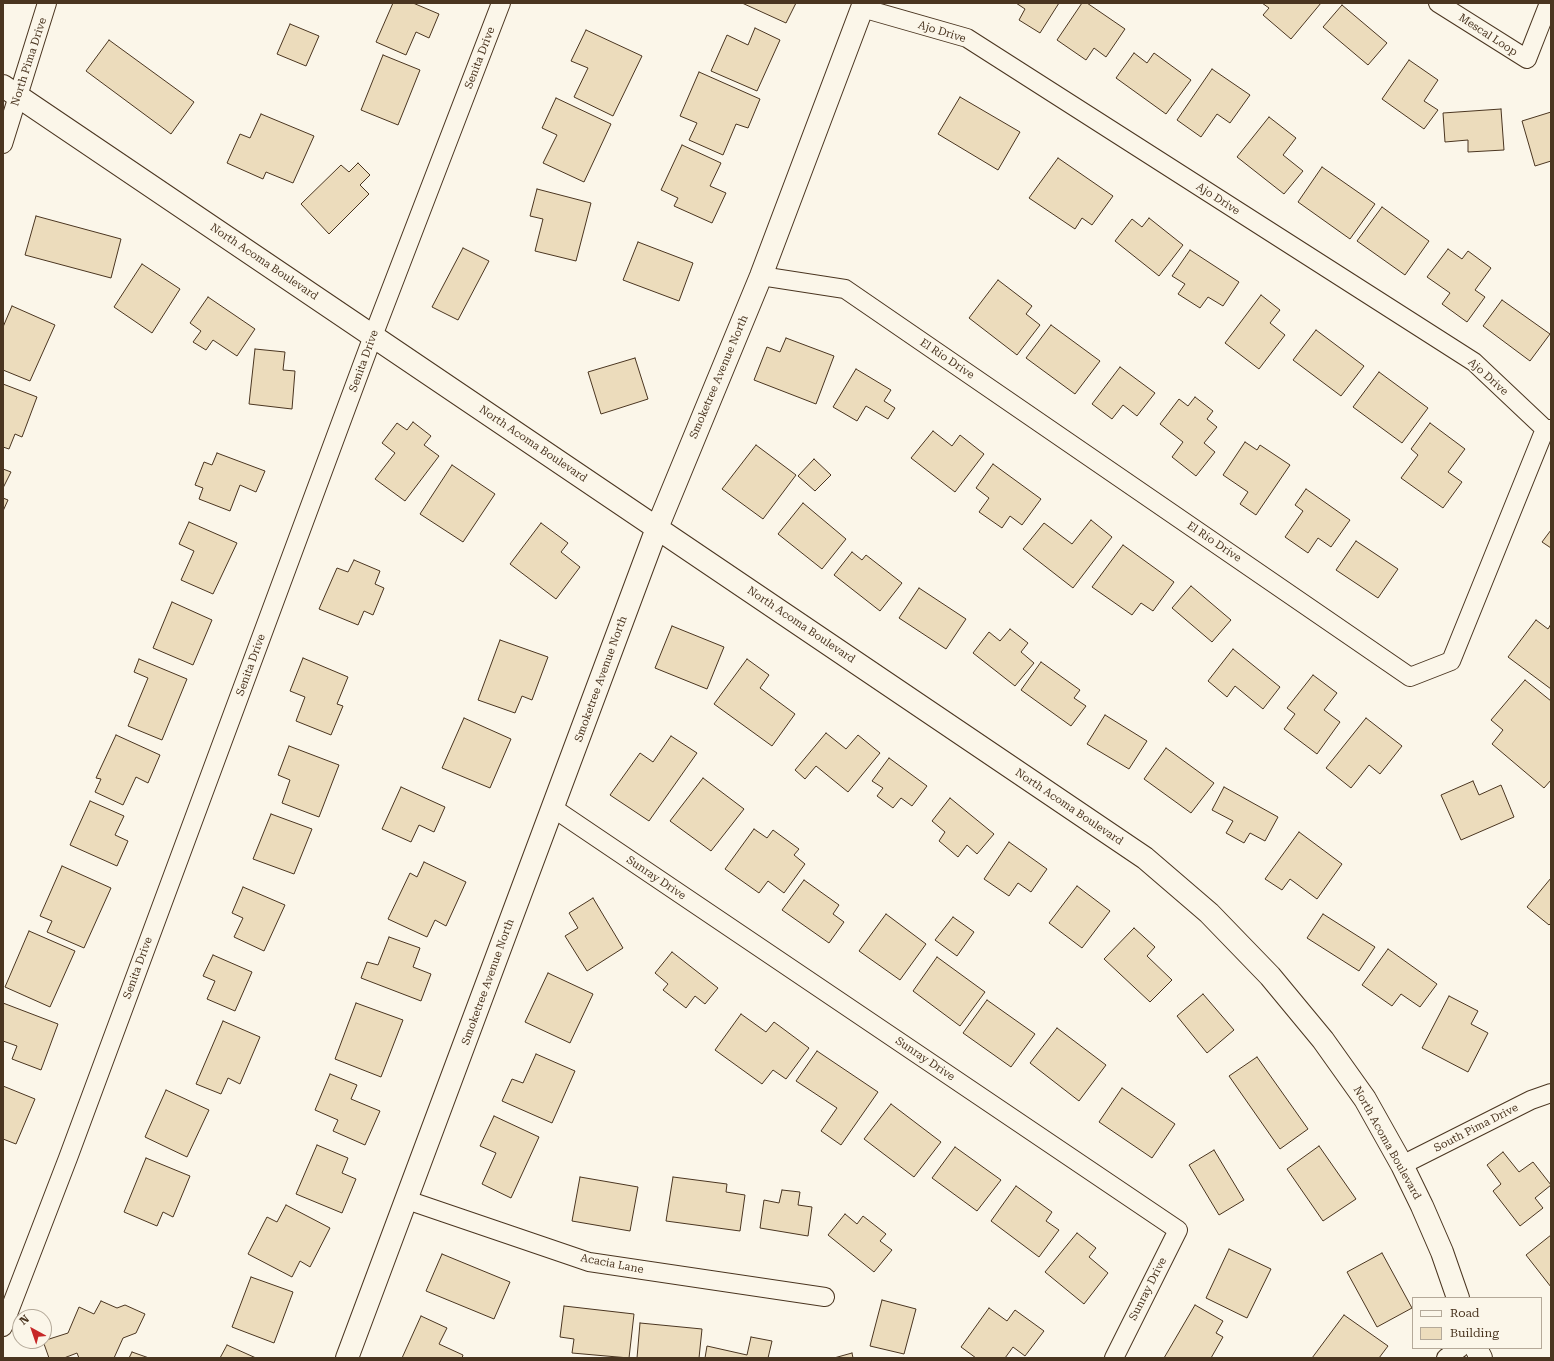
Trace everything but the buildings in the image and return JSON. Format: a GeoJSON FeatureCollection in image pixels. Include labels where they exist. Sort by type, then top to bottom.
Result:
{"type":"FeatureCollection","features":[{"type":"Feature","properties":{"kind":"main road","name":"Smoketree Avenue North"},"geometry":{"type":"LineString","coordinates":[[347,1358],[657,528],[762,276],[863,6]]}},
{"type":"Feature","properties":{"kind":"main road","name":"North Acoma Boulevard"},"geometry":{"type":"LineString","coordinates":[[10,91],[1145,858],[1203,908],[1270,976],[1323,1040],[1365,1099],[1402,1165],[1434,1232],[1458,1297]]}},
{"type":"Feature","properties":{"kind":"street","name":"North Pima Drive"},"geometry":{"type":"LineString","coordinates":[[3,144],[10,91],[47,3]]}},
{"type":"Feature","properties":{"kind":"street","name":"Senita Drive"},"geometry":{"type":"LineString","coordinates":[[3,1327],[76,1135],[373,336],[501,3]]}},
{"type":"Feature","properties":{"kind":"street","name":"Mescal Loop"},"geometry":{"type":"LineString","coordinates":[[1438,3],[1526,60],[1549,3]]}},
{"type":"Feature","properties":{"kind":"street","name":"Ajo Drive"},"geometry":{"type":"LineString","coordinates":[[863,6],[967,38],[1474,362],[1548,429]]}},
{"type":"Feature","properties":{"kind":"street","name":"El Rio Drive"},"geometry":{"type":"LineString","coordinates":[[762,276],[845,289],[1410,677],[1450,661],[1548,429]]}},
{"type":"Feature","properties":{"kind":"street","name":"Sunray Drive"},"geometry":{"type":"LineString","coordinates":[[553,808],[1178,1230],[1114,1358]]}},
{"type":"Feature","properties":{"kind":"street","name":"South Pima Drive"},"geometry":{"type":"LineString","coordinates":[[1402,1165],[1531,1100],[1551,1093]]}},
{"type":"Feature","properties":{"kind":"street","name":"Acacia Lane"},"geometry":{"type":"LineString","coordinates":[[407,1200],[589,1262],[825,1297]]}},
{"type":"Feature","properties":{"kind":"street"},"geometry":{"type":"LineString","coordinates":[[1446,1358],[1459,1349]]}}]}
